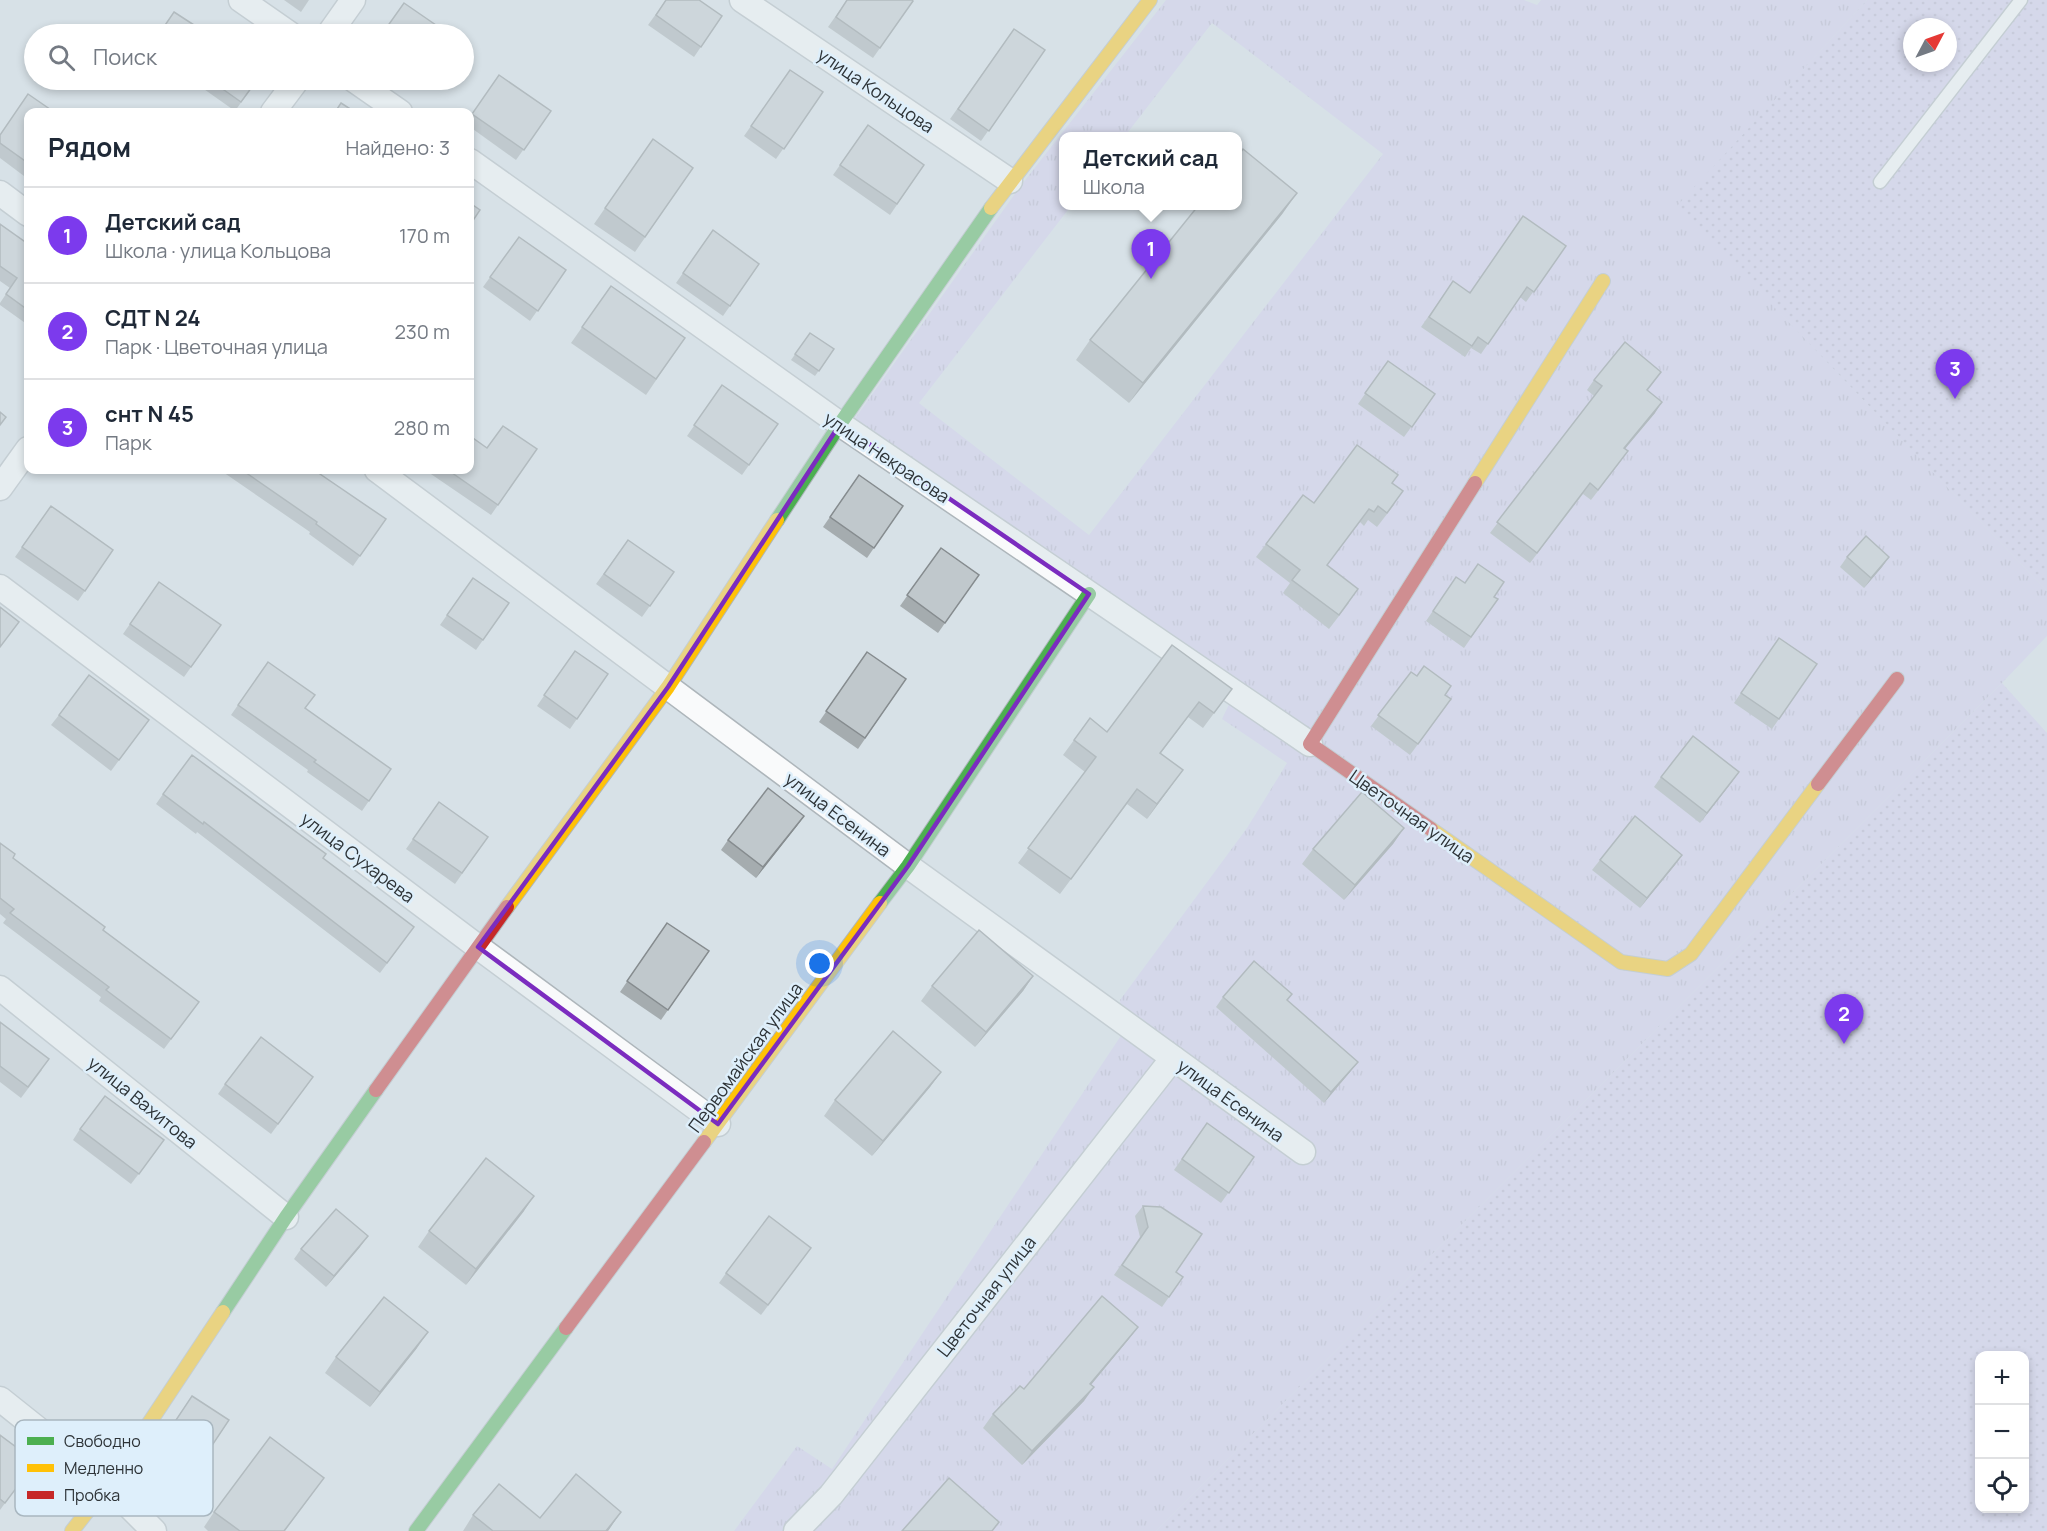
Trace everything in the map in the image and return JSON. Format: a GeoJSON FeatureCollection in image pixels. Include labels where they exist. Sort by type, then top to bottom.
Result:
{"type":"FeatureCollection","features":[{"type":"Feature","properties":{"kind":"street"},"geometry":{"type":"LineString","coordinates":[[242,0],[276,24]]}},
{"type":"Feature","properties":{"kind":"street"},"geometry":{"type":"LineString","coordinates":[[336,24],[353,0]]}},
{"type":"Feature","properties":{"kind":"street","name":"улица Кольцова"},"geometry":{"type":"LineString","coordinates":[[742,0],[1010,181]]}},
{"type":"Feature","properties":{"kind":"street"},"geometry":{"type":"LineString","coordinates":[[151,1420],[286,1217],[478,947],[668,687],[840,424],[1010,181],[1150,0]]}},
{"type":"Feature","properties":{"kind":"street"},"geometry":{"type":"LineString","coordinates":[[276,108],[290,90]]}},
{"type":"Feature","properties":{"kind":"street"},"geometry":{"type":"LineString","coordinates":[[368,90],[394,108]]}},
{"type":"Feature","properties":{"kind":"street","name":"улица Некрасова"},"geometry":{"type":"LineString","coordinates":[[474,165],[840,424],[1310,744]]}},
{"type":"Feature","properties":{"kind":"street"},"geometry":{"type":"LineString","coordinates":[[0,193],[24,211]]}},
{"type":"Feature","properties":{"kind":"street"},"geometry":{"type":"LineString","coordinates":[[1310,744],[1603,281]]}},
{"type":"Feature","properties":{"kind":"street"},"geometry":{"type":"LineString","coordinates":[[0,488],[24,455]]}},
{"type":"Feature","properties":{"kind":"street","name":"улица Есенина"},"geometry":{"type":"LineString","coordinates":[[382,474],[908,866],[1303,1152]]}},
{"type":"Feature","properties":{"kind":"street","name":"улица Сухарева"},"geometry":{"type":"LineString","coordinates":[[0,586],[478,947],[718,1124]]}},
{"type":"Feature","properties":{"kind":"street","name":"Первомайская улица"},"geometry":{"type":"LineString","coordinates":[[416,1531],[908,866],[1089,594]]}},
{"type":"Feature","properties":{"kind":"street","name":"Цветочная улица"},"geometry":{"type":"LineString","coordinates":[[1310,744],[1621,962],[1668,969],[1691,954],[1897,679]]}},
{"type":"Feature","properties":{"kind":"street","name":"улица Вахитова"},"geometry":{"type":"LineString","coordinates":[[0,988],[286,1217]]}},
{"type":"Feature","properties":{"kind":"street","name":"Цветочная улица"},"geometry":{"type":"LineString","coordinates":[[796,1531],[831,1495],[1173,1058]]}},
{"type":"Feature","properties":{"kind":"street"},"geometry":{"type":"LineString","coordinates":[[0,1399],[26,1420]]}},
{"type":"Feature","properties":{"kind":"street"},"geometry":{"type":"LineString","coordinates":[[72,1531],[84,1516]]}},
{"type":"Feature","properties":{"kind":"street"},"geometry":{"type":"LineString","coordinates":[[139,1516],[154,1531]]}},
{"type":"Feature","properties":{"kind":"lane"},"geometry":{"type":"LineString","coordinates":[[1880,182],[2021,0]]}},
{"type":"Feature","properties":{"kind":"highlighted area"},"geometry":{"type":"Polygon","coordinates":[[[840,424],[1089,594],[908,866],[718,1124],[478,947],[668,687],[840,424]]]}},
{"type":"Feature","properties":{"kind":"green space"},"geometry":{"type":"Polygon","coordinates":[[[1166,0],[1524,0],[1537,5],[1541,0],[1867,0],[1678,206],[2047,591],[2047,636],[1156,1531],[734,1531],[797,1446],[832,1469],[1122,1034],[1120,1000],[1247,828],[1287,763],[1222,719],[1231,700],[846,431],[1019,188],[1059,137],[1059,210],[1068,210],[919,403],[1089,535],[1383,154],[1212,23],[1128,132],[1063,132],[1166,0]]]}},
{"type":"Feature","properties":{"kind":"green space"},"geometry":{"type":"Polygon","coordinates":[[[1867,0],[2047,0],[2047,591],[1677,206],[1867,0]]]}},
{"type":"Feature","properties":{"kind":"green space"},"geometry":{"type":"Polygon","coordinates":[[[2002,683],[2047,733],[2047,1531],[1156,1531],[2002,683]]]}},
{"type":"Feature","properties":{"kind":"building"},"geometry":{"type":"Polygon","coordinates":[[[666,0],[699,0],[722,16],[701,47],[656,15],[666,0]]]}},
{"type":"Feature","properties":{"kind":"building"},"geometry":{"type":"Polygon","coordinates":[[[847,0],[913,1],[880,48],[836,17],[847,0]]]}},
{"type":"Feature","properties":{"kind":"building"},"geometry":{"type":"Polygon","coordinates":[[[404,3],[434,24],[389,24],[404,3]]]}},
{"type":"Feature","properties":{"kind":"building"},"geometry":{"type":"Polygon","coordinates":[[[174,12],[193,24],[166,24],[174,12]]]}},
{"type":"Feature","properties":{"kind":"building"},"geometry":{"type":"Polygon","coordinates":[[[1014,29],[1045,50],[989,131],[958,109],[1014,29]]]}},
{"type":"Feature","properties":{"kind":"building"},"geometry":{"type":"Polygon","coordinates":[[[790,70],[823,92],[784,149],[751,126],[790,70]]]}},
{"type":"Feature","properties":{"kind":"building"},"geometry":{"type":"Polygon","coordinates":[[[499,75],[551,111],[524,150],[474,115],[474,111],[499,75]]]}},
{"type":"Feature","properties":{"kind":"building"},"geometry":{"type":"Polygon","coordinates":[[[224,90],[250,90],[241,102],[224,90]]]}},
{"type":"Feature","properties":{"kind":"building"},"geometry":{"type":"Polygon","coordinates":[[[28,94],[48,108],[24,108],[24,160],[0,143],[0,135],[28,94]]]}},
{"type":"Feature","properties":{"kind":"building"},"geometry":{"type":"Polygon","coordinates":[[[341,103],[349,108],[338,108],[341,103]]]}},
{"type":"Feature","properties":{"kind":"building"},"geometry":{"type":"Polygon","coordinates":[[[868,125],[924,165],[897,204],[840,165],[868,125]]]}},
{"type":"Feature","properties":{"kind":"building"},"geometry":{"type":"Polygon","coordinates":[[[653,139],[693,168],[645,237],[605,208],[653,139]]]}},
{"type":"Feature","properties":{"kind":"building"},"geometry":{"type":"Polygon","coordinates":[[[1242,150],[1297,193],[1143,383],[1090,340],[1195,210],[1242,210],[1242,150]]]}},
{"type":"Feature","properties":{"kind":"building"},"geometry":{"type":"Polygon","coordinates":[[[474,206],[480,210],[474,219],[474,206]]]}},
{"type":"Feature","properties":{"kind":"building"},"geometry":{"type":"Polygon","coordinates":[[[1523,216],[1566,246],[1534,292],[1527,287],[1488,344],[1478,337],[1472,346],[1429,317],[1453,281],[1470,293],[1523,216]]]}},
{"type":"Feature","properties":{"kind":"building"},"geometry":{"type":"Polygon","coordinates":[[[0,224],[24,241],[24,307],[6,294],[17,278],[0,266],[0,224]]]}},
{"type":"Feature","properties":{"kind":"building"},"geometry":{"type":"Polygon","coordinates":[[[713,230],[759,264],[730,306],[683,273],[713,230]]]}},
{"type":"Feature","properties":{"kind":"building"},"geometry":{"type":"Polygon","coordinates":[[[519,237],[566,270],[538,311],[490,277],[519,237]]]}},
{"type":"Feature","properties":{"kind":"building"},"geometry":{"type":"Polygon","coordinates":[[[611,286],[685,338],[656,379],[582,327],[611,286]]]}},
{"type":"Feature","properties":{"kind":"building"},"geometry":{"type":"Polygon","coordinates":[[[810,333],[834,349],[819,371],[795,354],[810,333]]]}},
{"type":"Feature","properties":{"kind":"building"},"geometry":{"type":"Polygon","coordinates":[[[1625,342],[1661,372],[1647,390],[1662,402],[1624,448],[1628,451],[1598,490],[1590,483],[1537,553],[1497,522],[1602,386],[1594,380],[1625,342]]]}},
{"type":"Feature","properties":{"kind":"building"},"geometry":{"type":"Polygon","coordinates":[[[1388,361],[1435,394],[1412,427],[1365,393],[1388,361]]]}},
{"type":"Feature","properties":{"kind":"building"},"geometry":{"type":"Polygon","coordinates":[[[722,385],[778,424],[749,465],[694,425],[722,385]]]}},
{"type":"Feature","properties":{"kind":"building"},"geometry":{"type":"Polygon","coordinates":[[[0,412],[6,417],[0,425],[0,412]]]}},
{"type":"Feature","properties":{"kind":"building"},"geometry":{"type":"Polygon","coordinates":[[[503,426],[537,449],[498,505],[454,474],[474,474],[474,439],[487,448],[503,426]]]}},
{"type":"Feature","properties":{"kind":"building"},"geometry":{"type":"Polygon","coordinates":[[[1357,445],[1398,475],[1392,483],[1403,491],[1387,513],[1378,506],[1374,512],[1369,509],[1327,565],[1358,589],[1339,615],[1292,580],[1300,570],[1266,544],[1303,495],[1314,503],[1357,445]]]}},
{"type":"Feature","properties":{"kind":"building"},"geometry":{"type":"Polygon","coordinates":[[[248,474],[320,474],[386,519],[360,556],[316,524],[317,522],[248,474]]]}},
{"type":"Feature","properties":{"kind":"building"},"geometry":{"type":"Polygon","coordinates":[[[859,475],[903,506],[874,548],[830,517],[859,475]]]}},
{"type":"Feature","properties":{"kind":"building"},"geometry":{"type":"Polygon","coordinates":[[[51,506],[113,550],[85,591],[22,547],[51,506]]]}},
{"type":"Feature","properties":{"kind":"building"},"geometry":{"type":"Polygon","coordinates":[[[1866,536],[1889,557],[1871,578],[1847,557],[1866,536]]]}},
{"type":"Feature","properties":{"kind":"building"},"geometry":{"type":"Polygon","coordinates":[[[628,540],[674,572],[650,606],[604,574],[628,540]]]}},
{"type":"Feature","properties":{"kind":"building"},"geometry":{"type":"Polygon","coordinates":[[[941,548],[979,575],[945,623],[907,595],[941,548]]]}},
{"type":"Feature","properties":{"kind":"building"},"geometry":{"type":"Polygon","coordinates":[[[1478,564],[1504,582],[1494,597],[1498,599],[1471,637],[1433,611],[1456,577],[1465,583],[1478,564]]]}},
{"type":"Feature","properties":{"kind":"building"},"geometry":{"type":"Polygon","coordinates":[[[473,578],[509,603],[483,640],[447,615],[473,578]]]}},
{"type":"Feature","properties":{"kind":"building"},"geometry":{"type":"Polygon","coordinates":[[[159,582],[221,625],[191,667],[130,624],[159,582]]]}},
{"type":"Feature","properties":{"kind":"building"},"geometry":{"type":"Polygon","coordinates":[[[0,607],[19,622],[0,647],[0,607]]]}},
{"type":"Feature","properties":{"kind":"building"},"geometry":{"type":"Polygon","coordinates":[[[1779,638],[1817,664],[1779,719],[1741,693],[1779,638]]]}},
{"type":"Feature","properties":{"kind":"building"},"geometry":{"type":"Polygon","coordinates":[[[1172,645],[1232,689],[1214,713],[1199,702],[1160,753],[1183,770],[1157,804],[1137,789],[1071,879],[1028,848],[1096,757],[1074,740],[1090,718],[1107,732],[1172,645]]]}},
{"type":"Feature","properties":{"kind":"building"},"geometry":{"type":"Polygon","coordinates":[[[575,651],[608,674],[577,719],[544,695],[575,651]]]}},
{"type":"Feature","properties":{"kind":"building"},"geometry":{"type":"Polygon","coordinates":[[[867,652],[906,679],[865,738],[826,711],[867,652]]]}},
{"type":"Feature","properties":{"kind":"building"},"geometry":{"type":"Polygon","coordinates":[[[268,662],[315,695],[305,708],[391,769],[369,801],[238,705],[268,662]]]}},
{"type":"Feature","properties":{"kind":"building"},"geometry":{"type":"Polygon","coordinates":[[[1424,666],[1451,686],[1445,695],[1451,699],[1418,744],[1378,715],[1411,672],[1417,676],[1424,666]]]}},
{"type":"Feature","properties":{"kind":"building"},"geometry":{"type":"Polygon","coordinates":[[[89,675],[149,720],[119,760],[59,715],[89,675]]]}},
{"type":"Feature","properties":{"kind":"building"},"geometry":{"type":"Polygon","coordinates":[[[1693,736],[1739,772],[1707,813],[1661,777],[1693,736]]]}},
{"type":"Feature","properties":{"kind":"building"},"geometry":{"type":"Polygon","coordinates":[[[192,755],[326,854],[323,858],[414,927],[387,963],[204,822],[203,824],[163,794],[192,755]]]}},
{"type":"Feature","properties":{"kind":"building"},"geometry":{"type":"Polygon","coordinates":[[[768,788],[804,816],[763,867],[728,840],[768,788]]]}},
{"type":"Feature","properties":{"kind":"building"},"geometry":{"type":"Polygon","coordinates":[[[1362,792],[1404,828],[1355,885],[1313,849],[1362,792]]]}},
{"type":"Feature","properties":{"kind":"building"},"geometry":{"type":"Polygon","coordinates":[[[439,802],[488,837],[462,873],[413,839],[439,802]]]}},
{"type":"Feature","properties":{"kind":"building"},"geometry":{"type":"Polygon","coordinates":[[[1635,816],[1682,855],[1647,898],[1600,860],[1635,816]]]}},
{"type":"Feature","properties":{"kind":"building"},"geometry":{"type":"Polygon","coordinates":[[[0,843],[15,854],[13,858],[105,927],[103,930],[199,1002],[171,1039],[106,990],[109,987],[10,913],[14,909],[0,898],[0,843]]]}},
{"type":"Feature","properties":{"kind":"building"},"geometry":{"type":"Polygon","coordinates":[[[667,923],[709,951],[668,1010],[627,981],[667,923]]]}},
{"type":"Feature","properties":{"kind":"building"},"geometry":{"type":"Polygon","coordinates":[[[979,930],[1033,976],[986,1032],[932,986],[979,930]]]}},
{"type":"Feature","properties":{"kind":"building"},"geometry":{"type":"Polygon","coordinates":[[[1254,961],[1292,994],[1287,1000],[1358,1062],[1331,1092],[1223,997],[1254,961]]]}},
{"type":"Feature","properties":{"kind":"building"},"geometry":{"type":"Polygon","coordinates":[[[0,1022],[49,1059],[28,1087],[0,1066],[0,1022]]]}},
{"type":"Feature","properties":{"kind":"building"},"geometry":{"type":"Polygon","coordinates":[[[893,1031],[941,1072],[883,1141],[835,1100],[893,1031]]]}},
{"type":"Feature","properties":{"kind":"building"},"geometry":{"type":"Polygon","coordinates":[[[261,1037],[313,1077],[278,1124],[225,1084],[261,1037]]]}},
{"type":"Feature","properties":{"kind":"building"},"geometry":{"type":"Polygon","coordinates":[[[105,1096],[164,1140],[139,1174],[80,1129],[105,1096]]]}},
{"type":"Feature","properties":{"kind":"building"},"geometry":{"type":"Polygon","coordinates":[[[1207,1123],[1254,1157],[1229,1193],[1182,1159],[1207,1123]]]}},
{"type":"Feature","properties":{"kind":"building"},"geometry":{"type":"Polygon","coordinates":[[[486,1158],[534,1196],[476,1269],[429,1231],[486,1158]]]}},
{"type":"Feature","properties":{"kind":"building"},"geometry":{"type":"Polygon","coordinates":[[[1143,1206],[1161,1207],[1202,1234],[1176,1272],[1183,1277],[1169,1297],[1122,1265],[1148,1227],[1143,1206]]]}},
{"type":"Feature","properties":{"kind":"building"},"geometry":{"type":"Polygon","coordinates":[[[336,1209],[368,1236],[334,1276],[301,1249],[336,1209]]]}},
{"type":"Feature","properties":{"kind":"building"},"geometry":{"type":"Polygon","coordinates":[[[769,1216],[811,1248],[768,1305],[726,1273],[769,1216]]]}},
{"type":"Feature","properties":{"kind":"building"},"geometry":{"type":"Polygon","coordinates":[[[1102,1296],[1138,1327],[1090,1384],[1094,1387],[1032,1451],[993,1414],[1020,1386],[1024,1389],[1102,1296]]]}},
{"type":"Feature","properties":{"kind":"building"},"geometry":{"type":"Polygon","coordinates":[[[384,1297],[428,1332],[380,1392],[336,1357],[384,1297]]]}},
{"type":"Feature","properties":{"kind":"building"},"geometry":{"type":"Polygon","coordinates":[[[192,1396],[229,1420],[213,1444],[213,1420],[176,1420],[192,1396]]]}},
{"type":"Feature","properties":{"kind":"building"},"geometry":{"type":"Polygon","coordinates":[[[0,1435],[15,1446],[15,1490],[5,1503],[0,1499],[0,1435]]]}},
{"type":"Feature","properties":{"kind":"building"},"geometry":{"type":"Polygon","coordinates":[[[270,1437],[324,1478],[284,1531],[240,1531],[214,1512],[270,1437]]]}},
{"type":"Feature","properties":{"kind":"building"},"geometry":{"type":"Polygon","coordinates":[[[576,1474],[621,1512],[606,1531],[493,1531],[473,1515],[499,1484],[540,1518],[576,1474]]]}},
{"type":"Feature","properties":{"kind":"building"},"geometry":{"type":"Polygon","coordinates":[[[949,1478],[999,1522],[992,1531],[902,1531],[949,1478]]]}},
{"type":"Feature","properties":{"kind":"traffic: fast"},"geometry":{"type":"LineString","coordinates":[[777,520],[840,424],[991,208]]}},
{"type":"Feature","properties":{"kind":"traffic: fast"},"geometry":{"type":"LineString","coordinates":[[880,903],[908,866],[1089,594]]}},
{"type":"Feature","properties":{"kind":"traffic: fast"},"geometry":{"type":"LineString","coordinates":[[223,1312],[286,1217],[376,1090]]}},
{"type":"Feature","properties":{"kind":"traffic: fast"},"geometry":{"type":"LineString","coordinates":[[416,1531],[566,1328]]}},
{"type":"Feature","properties":{"kind":"traffic: slow"},"geometry":{"type":"LineString","coordinates":[[991,208],[1150,0]]}},
{"type":"Feature","properties":{"kind":"traffic: slow"},"geometry":{"type":"LineString","coordinates":[[1475,483],[1603,281]]}},
{"type":"Feature","properties":{"kind":"traffic: slow"},"geometry":{"type":"LineString","coordinates":[[507,907],[668,687],[777,520]]}},
{"type":"Feature","properties":{"kind":"traffic: slow"},"geometry":{"type":"LineString","coordinates":[[1431,829],[1621,962],[1668,969],[1691,954],[1818,784]]}},
{"type":"Feature","properties":{"kind":"traffic: slow"},"geometry":{"type":"LineString","coordinates":[[704,1142],[880,903]]}},
{"type":"Feature","properties":{"kind":"traffic: slow"},"geometry":{"type":"LineString","coordinates":[[151,1420],[223,1312]]}},
{"type":"Feature","properties":{"kind":"traffic: slow"},"geometry":{"type":"LineString","coordinates":[[72,1531],[84,1516]]}},
{"type":"Feature","properties":{"kind":"traffic: jam"},"geometry":{"type":"LineString","coordinates":[[1431,829],[1310,744],[1475,483]]}},
{"type":"Feature","properties":{"kind":"traffic: jam"},"geometry":{"type":"LineString","coordinates":[[1818,784],[1897,679]]}},
{"type":"Feature","properties":{"kind":"traffic: jam"},"geometry":{"type":"LineString","coordinates":[[376,1090],[507,907]]}},
{"type":"Feature","properties":{"kind":"traffic: jam"},"geometry":{"type":"LineString","coordinates":[[566,1328],[704,1142]]}},
{"type":"Feature","properties":{"kind":"place","name":"Детский сад"},"geometry":{"type":"Point","coordinates":[1151,279]}},
{"type":"Feature","properties":{"kind":"place","name":"снт N 45"},"geometry":{"type":"Point","coordinates":[1955,399]}},
{"type":"Feature","properties":{"kind":"place","name":"СДТ N 24"},"geometry":{"type":"Point","coordinates":[1844,1044]}}]}
